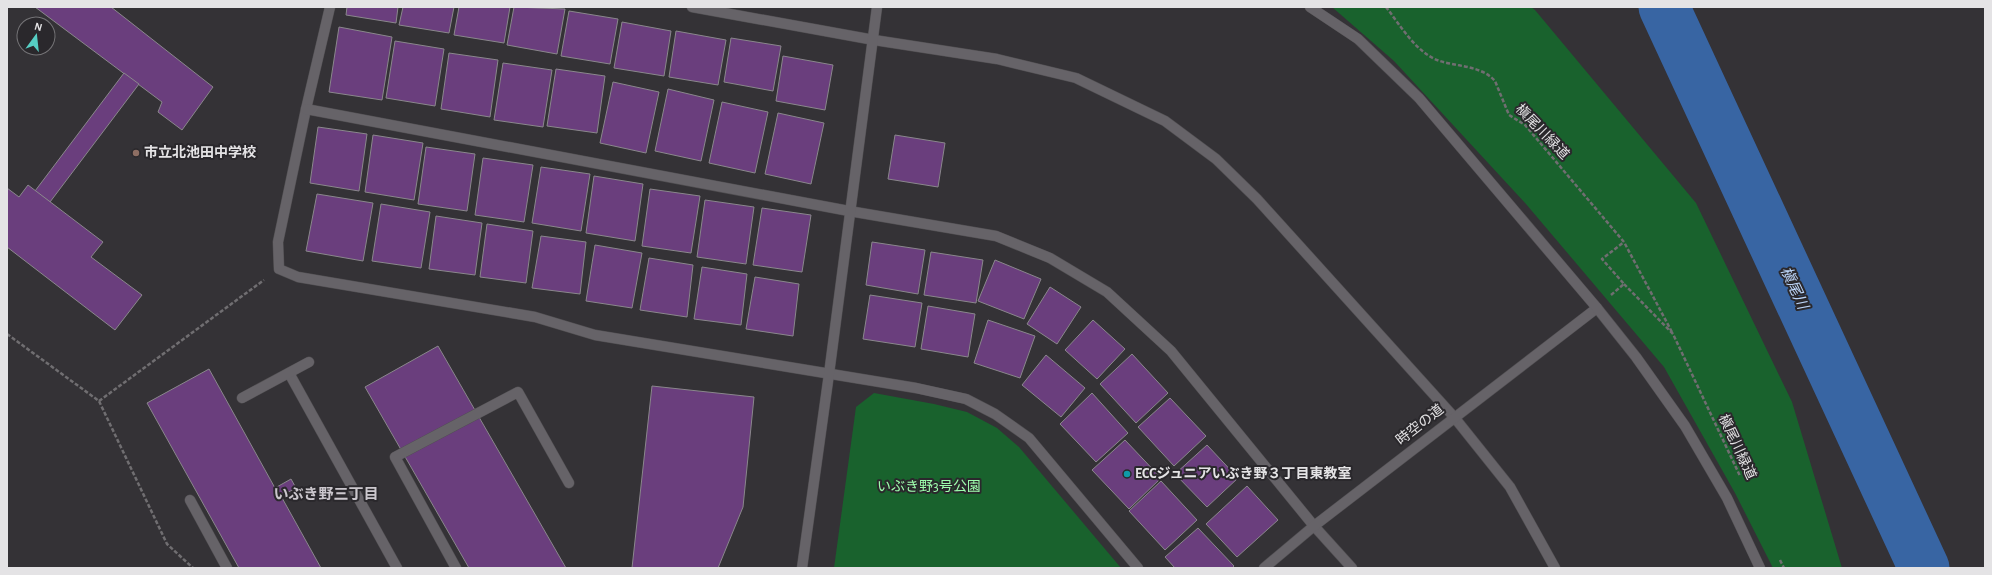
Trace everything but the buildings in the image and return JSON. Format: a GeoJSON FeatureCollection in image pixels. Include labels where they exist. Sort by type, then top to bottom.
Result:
{"type":"FeatureCollection","features":[{"type":"Feature","properties":{"kind":"street"},"geometry":{"type":"LineString","coordinates":[[330,7],[306,109],[278,242],[279,268],[298,277],[535,317],[595,335],[916,388],[966,399],[995,414],[1029,438],[1138,568]]}},
{"type":"Feature","properties":{"kind":"street"},"geometry":{"type":"LineString","coordinates":[[692,7],[874,40],[997,59],[1076,78],[1165,121],[1216,159],[1257,199],[1454,417],[1510,487],[1555,568]]}},
{"type":"Feature","properties":{"kind":"street"},"geometry":{"type":"LineString","coordinates":[[802,568],[874,40],[877,7]]}},
{"type":"Feature","properties":{"kind":"street"},"geometry":{"type":"LineString","coordinates":[[1310,7],[1358,39],[1419,98],[1597,308],[1636,357],[1685,426],[1727,498],[1760,568]]}},
{"type":"Feature","properties":{"kind":"street"},"geometry":{"type":"LineString","coordinates":[[306,109],[850,211],[996,236],[1050,258],[1107,292],[1171,350],[1314,526],[1352,568]]}},
{"type":"Feature","properties":{"kind":"street","name":"時空の道"},"geometry":{"type":"LineString","coordinates":[[1264,568],[1314,526],[1597,308]]}},
{"type":"Feature","properties":{"kind":"street"},"geometry":{"type":"LineString","coordinates":[[242,398],[309,362]]}},
{"type":"Feature","properties":{"kind":"street"},"geometry":{"type":"LineString","coordinates":[[289,373],[397,568]]}},
{"type":"Feature","properties":{"kind":"street"},"geometry":{"type":"LineString","coordinates":[[456,568],[395,457],[518,392],[569,483]]}},
{"type":"Feature","properties":{"kind":"street"},"geometry":{"type":"LineString","coordinates":[[190,500],[227,568]]}},
{"type":"Feature","properties":{"kind":"path","name":"槇尾川緑道"},"geometry":{"type":"LineString","coordinates":[[1386,7],[1419,49],[1437,60],[1477,70],[1491,76],[1495,81],[1508,115],[1525,125],[1624,242],[1673,334],[1742,480]]}},
{"type":"Feature","properties":{"kind":"path","name":"槇尾川緑道"},"geometry":{"type":"LineString","coordinates":[[1624,242],[1602,259],[1624,284],[1673,334]]}},
{"type":"Feature","properties":{"kind":"path"},"geometry":{"type":"LineString","coordinates":[[99,401],[279,268]]}},
{"type":"Feature","properties":{"kind":"path"},"geometry":{"type":"LineString","coordinates":[[1597,308],[1624,284]]}},
{"type":"Feature","properties":{"kind":"path"},"geometry":{"type":"LineString","coordinates":[[7,334],[99,401],[168,544],[193,568]]}},
{"type":"Feature","properties":{"kind":"path"},"geometry":{"type":"LineString","coordinates":[[1777,554],[1784,568]]}},
{"type":"Feature","properties":{"kind":"green space"},"geometry":{"type":"Polygon","coordinates":[[[1332,7],[1531,7],[1535,10],[1696,203],[1792,402],[1842,568],[1773,568],[1735,493],[1664,367],[1526,204],[1394,61],[1332,7]]]}},
{"type":"Feature","properties":{"kind":"green space","name":"いぶき野3号公園"},"geometry":{"type":"Polygon","coordinates":[[[874,393],[934,404],[967,412],[997,428],[1019,447],[1121,568],[834,568],[856,407],[874,393]]]}},
{"type":"Feature","properties":{"kind":"waterway","name":"槇尾川"},"geometry":{"type":"LineString","coordinates":[[1664,7],[1924,568]]}},
{"type":"Feature","properties":{"kind":"place","name":"市立北池田中学校"},"geometry":{"type":"Point","coordinates":[136,153]}},
{"type":"Feature","properties":{"kind":"place","name":"ECCジュニアいぶき野３丁目東教室"},"geometry":{"type":"Point","coordinates":[1127,474]}},
{"type":"Feature","properties":{"kind":"district","name":"いぶき野三丁目"},"geometry":{"type":"Point","coordinates":[326,494]}}]}
